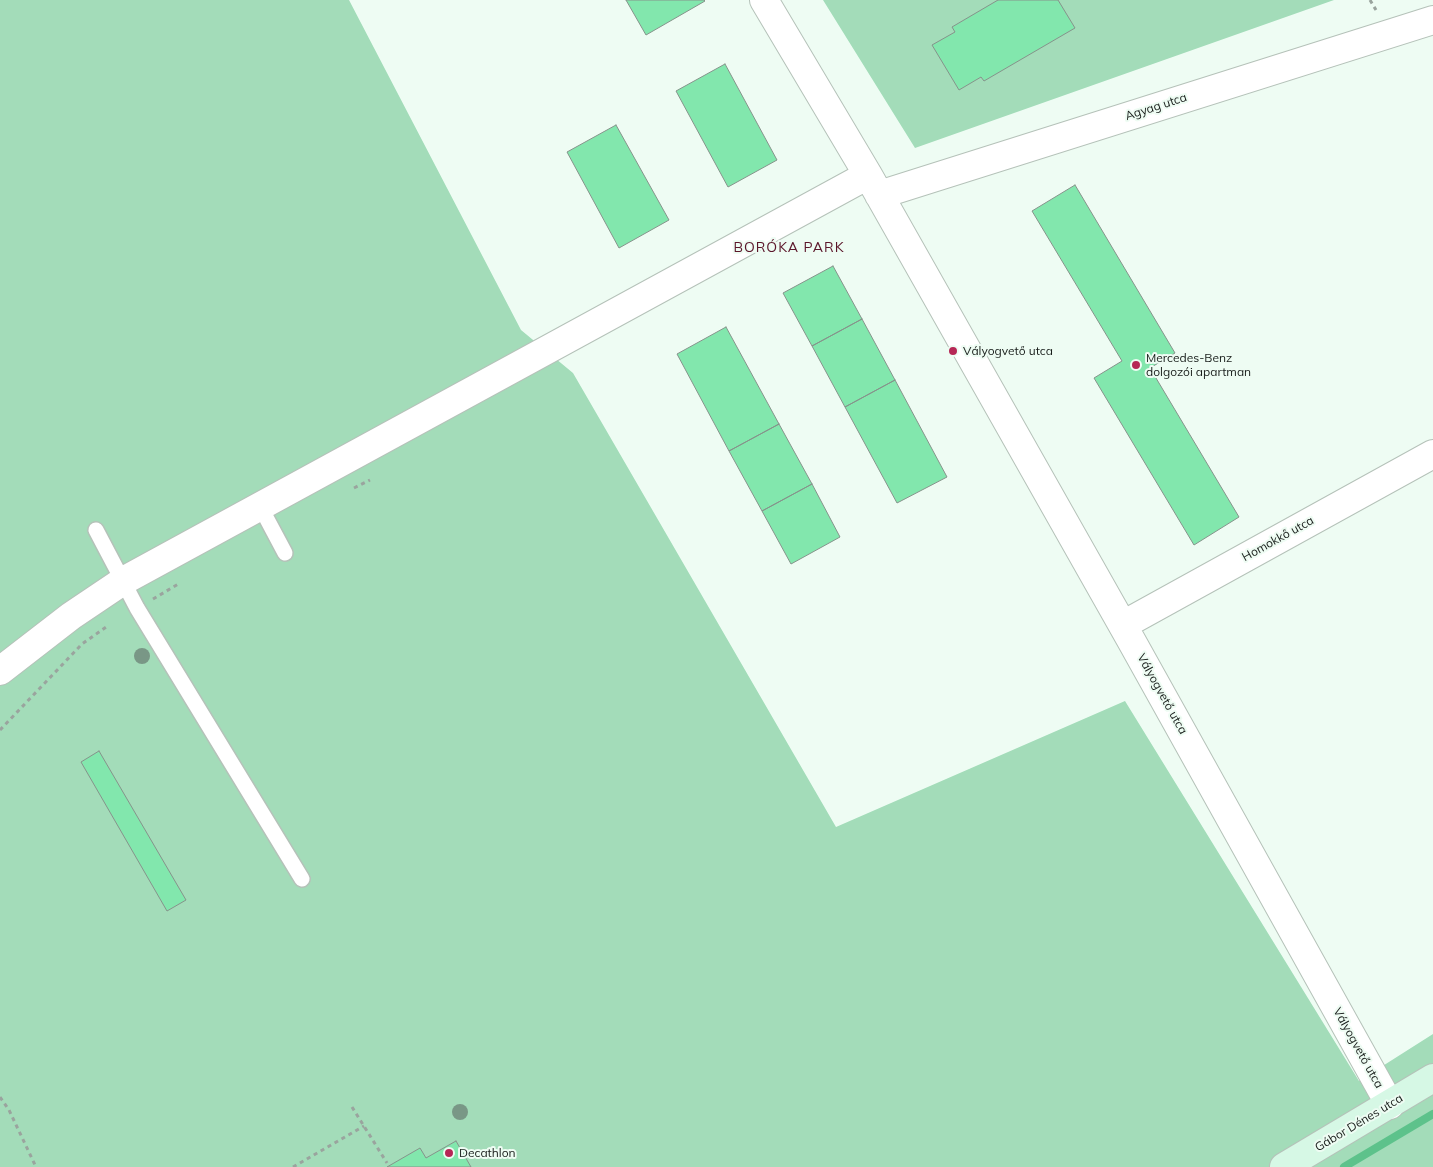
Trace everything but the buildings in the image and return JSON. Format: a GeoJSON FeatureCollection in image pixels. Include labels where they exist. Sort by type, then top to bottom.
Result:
{"type":"FeatureCollection","features":[{"type":"Feature","properties":{"kind":"street","name":"Vályogvető utca"},"geometry":{"type":"LineString","coordinates":[[764,0],[874,185],[1123,625],[1390,1105]]}},
{"type":"Feature","properties":{"kind":"street","name":"Agyag utca"},"geometry":{"type":"LineString","coordinates":[[0,671],[63,622],[123,581],[260,506],[874,185],[1433,20]]}},
{"type":"Feature","properties":{"kind":"street","name":"Homokkő utca"},"geometry":{"type":"LineString","coordinates":[[1123,625],[1433,454]]}},
{"type":"Feature","properties":{"kind":"street","name":"Gábor Dénes utca"},"geometry":{"type":"LineString","coordinates":[[1284,1167],[1433,1078]]}},
{"type":"Feature","properties":{"kind":"lane"},"geometry":{"type":"LineString","coordinates":[[260,506],[285,553]]}},
{"type":"Feature","properties":{"kind":"lane"},"geometry":{"type":"LineString","coordinates":[[96,530],[137,608],[302,879]]}},
{"type":"Feature","properties":{"kind":"path"},"geometry":{"type":"LineString","coordinates":[[345,492],[370,480]]}},
{"type":"Feature","properties":{"kind":"path"},"geometry":{"type":"LineString","coordinates":[[0,730],[82,644],[137,608],[189,578]]}},
{"type":"Feature","properties":{"kind":"path"},"geometry":{"type":"LineString","coordinates":[[0,1098],[9,1110],[36,1167]]}},
{"type":"Feature","properties":{"kind":"path"},"geometry":{"type":"LineString","coordinates":[[352,1107],[387,1163]]}},
{"type":"Feature","properties":{"kind":"path"},"geometry":{"type":"LineString","coordinates":[[292,1167],[364,1126]]}},
{"type":"Feature","properties":{"kind":"green space"},"geometry":{"type":"Polygon","coordinates":[[[0,0],[349,0],[521,330],[573,373],[836,827],[1125,701],[1359,1081],[1433,1034],[1433,1167],[0,1167],[0,0]]]}},
{"type":"Feature","properties":{"kind":"green space"},"geometry":{"type":"Polygon","coordinates":[[[823,0],[1334,0],[915,148],[823,0]]]}},
{"type":"Feature","properties":{"kind":"waterway"},"geometry":{"type":"LineString","coordinates":[[1344,1167],[1433,1114]]}},
{"type":"Feature","properties":{"kind":"place","name":"Vályogvető utca"},"geometry":{"type":"Point","coordinates":[953,351]}},
{"type":"Feature","properties":{"kind":"place","name":"Mercedes-Benz dolgozói apartman"},"geometry":{"type":"Point","coordinates":[1136,365]}},
{"type":"Feature","properties":{"kind":"place","name":"Decathlon"},"geometry":{"type":"Point","coordinates":[449,1153]}},
{"type":"Feature","properties":{"kind":"district","name":"BORÓKA PARK"},"geometry":{"type":"Point","coordinates":[789,248]}}]}
